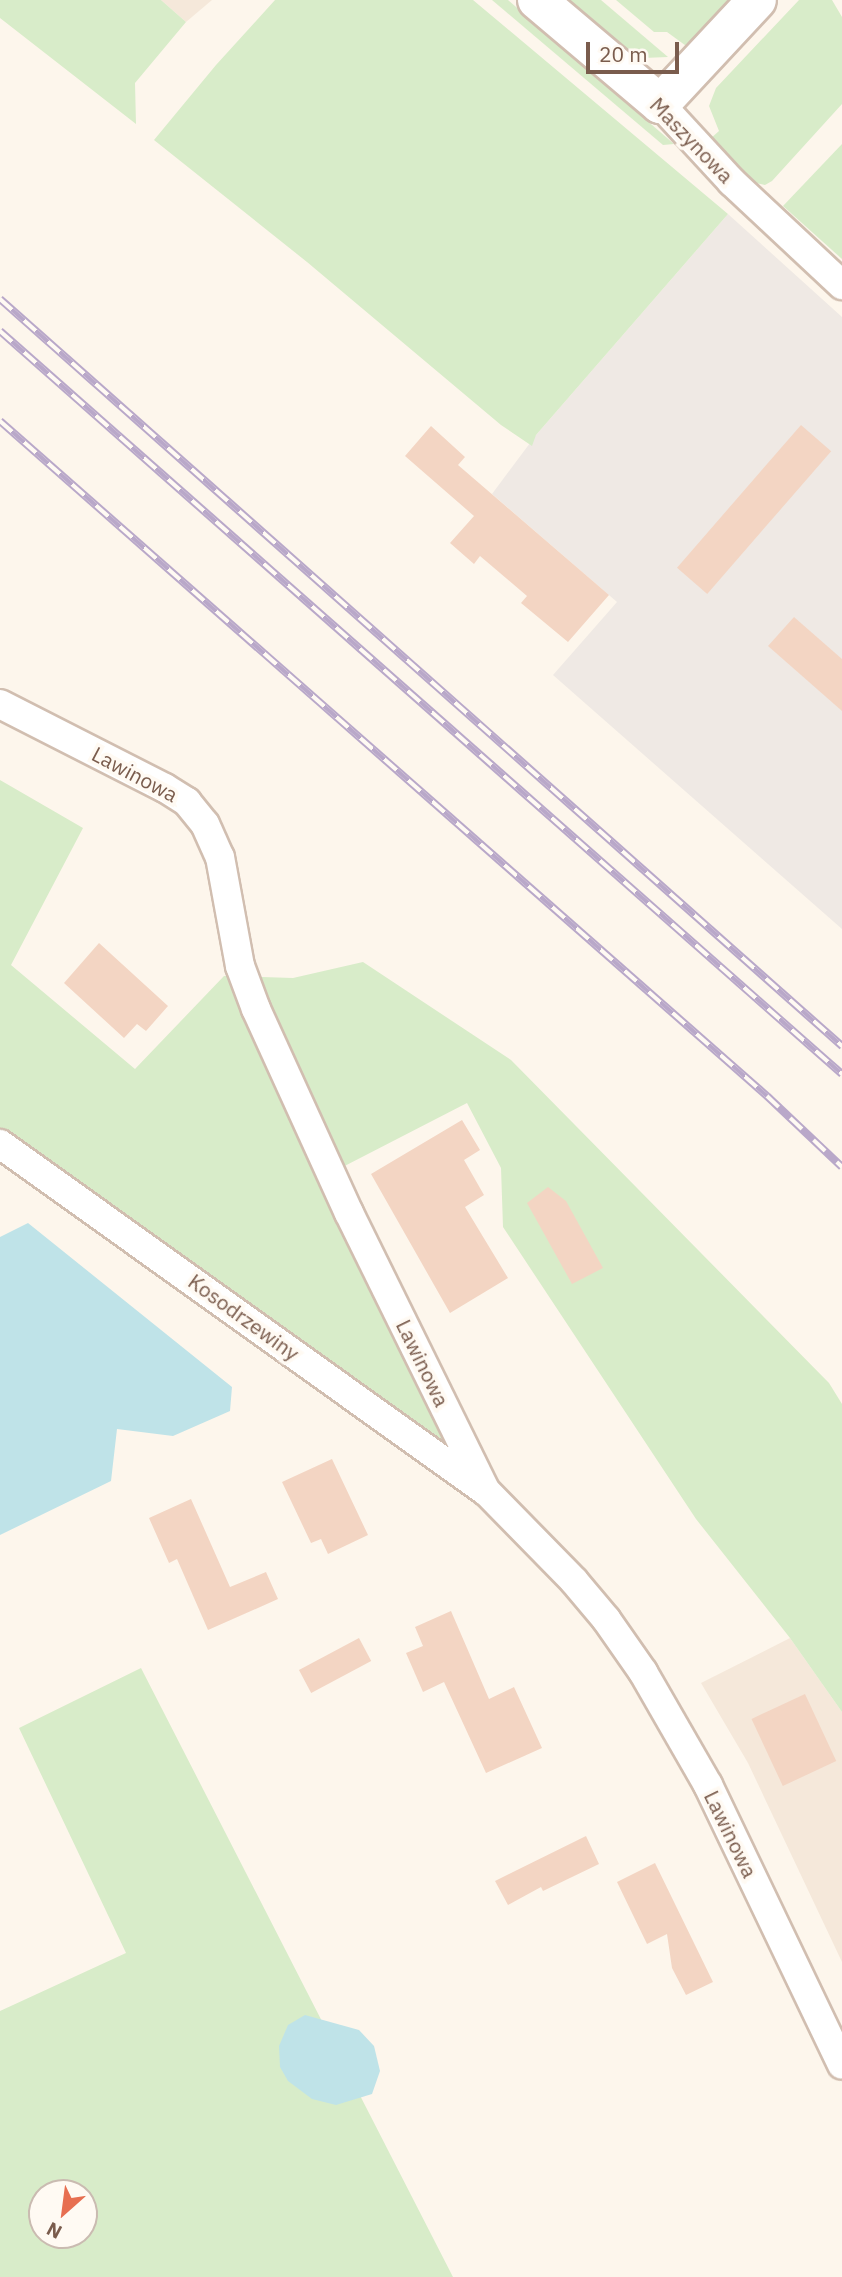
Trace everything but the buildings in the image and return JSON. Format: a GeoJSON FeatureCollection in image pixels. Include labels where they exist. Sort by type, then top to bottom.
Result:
{"type":"FeatureCollection","features":[{"type":"Feature","properties":{"kind":"street","name":"Maszynowa"},"geometry":{"type":"LineString","coordinates":[[537,0],[660,104],[732,183],[842,285]]}},
{"type":"Feature","properties":{"kind":"street"},"geometry":{"type":"LineString","coordinates":[[660,104],[757,0]]}},
{"type":"Feature","properties":{"kind":"street","name":"Lawinowa"},"geometry":{"type":"LineString","coordinates":[[0,704],[165,788],[187,802],[205,824],[220,857],[240,966],[256,1009],[349,1213],[486,1491],[565,1571],[606,1619],[643,1672],[708,1785],[842,2066]]}},
{"type":"Feature","properties":{"kind":"street","name":"Kosodrzewiny"},"geometry":{"type":"LineString","coordinates":[[0,1143],[486,1491]]}},
{"type":"Feature","properties":{"kind":"shaded area"},"geometry":{"type":"Polygon","coordinates":[[[161,0],[212,0],[186,22],[161,0]]]}},
{"type":"Feature","properties":{"kind":"shaded area"},"geometry":{"type":"Polygon","coordinates":[[[728,214],[842,317],[842,929],[553,675],[617,602],[492,494],[536,435],[728,214]]]}},
{"type":"Feature","properties":{"kind":"shaded area"},"geometry":{"type":"Polygon","coordinates":[[[790,1638],[842,1712],[842,1962],[748,1763],[701,1683],[790,1638]]]}},
{"type":"Feature","properties":{"kind":"green space"},"geometry":{"type":"Polygon","coordinates":[[[0,0],[161,0],[186,22],[135,83],[136,124],[0,18],[0,0]]]}},
{"type":"Feature","properties":{"kind":"green space"},"geometry":{"type":"Polygon","coordinates":[[[275,0],[473,0],[728,214],[536,435],[532,446],[501,425],[307,262],[154,140],[216,65],[275,0]]]}},
{"type":"Feature","properties":{"kind":"green space"},"geometry":{"type":"Polygon","coordinates":[[[492,0],[508,0],[674,144],[663,145],[492,0]]]}},
{"type":"Feature","properties":{"kind":"green space"},"geometry":{"type":"Polygon","coordinates":[[[566,0],[601,0],[668,57],[643,58],[632,54],[566,0]]]}},
{"type":"Feature","properties":{"kind":"green space"},"geometry":{"type":"Polygon","coordinates":[[[616,0],[735,0],[689,48],[667,32],[654,32],[616,0]]]}},
{"type":"Feature","properties":{"kind":"green space"},"geometry":{"type":"Polygon","coordinates":[[[799,0],[832,0],[842,17],[842,104],[772,181],[765,185],[746,178],[710,139],[719,131],[709,106],[716,88],[799,0]]]}},
{"type":"Feature","properties":{"kind":"green space"},"geometry":{"type":"Polygon","coordinates":[[[842,144],[842,259],[783,206],[842,144]]]}},
{"type":"Feature","properties":{"kind":"green space"},"geometry":{"type":"Polygon","coordinates":[[[0,780],[83,828],[11,965],[135,1069],[224,976],[293,978],[363,962],[511,1060],[829,1383],[842,1404],[842,1712],[790,1638],[696,1519],[503,1227],[501,1168],[467,1103],[331,1173],[486,1491],[0,1144],[0,780]]]}},
{"type":"Feature","properties":{"kind":"green space"},"geometry":{"type":"Polygon","coordinates":[[[141,1668],[453,2277],[0,2277],[0,2011],[126,1953],[19,1728],[141,1668]]]}},
{"type":"Feature","properties":{"kind":"water"},"geometry":{"type":"Polygon","coordinates":[[[28,1223],[232,1387],[230,1411],[173,1436],[117,1429],[111,1481],[0,1535],[0,1237],[28,1223]]]}},
{"type":"Feature","properties":{"kind":"water"},"geometry":{"type":"Polygon","coordinates":[[[305,2015],[359,2030],[374,2046],[380,2071],[372,2094],[336,2105],[312,2099],[288,2081],[280,2067],[279,2046],[288,2025],[305,2015]]]}},
{"type":"Feature","properties":{"kind":"railway"},"geometry":{"type":"LineString","coordinates":[[0,299],[842,1046]]}},
{"type":"Feature","properties":{"kind":"railway"},"geometry":{"type":"LineString","coordinates":[[0,331],[842,1074]]}},
{"type":"Feature","properties":{"kind":"railway"},"geometry":{"type":"LineString","coordinates":[[0,421],[767,1096],[842,1167]]}}]}
